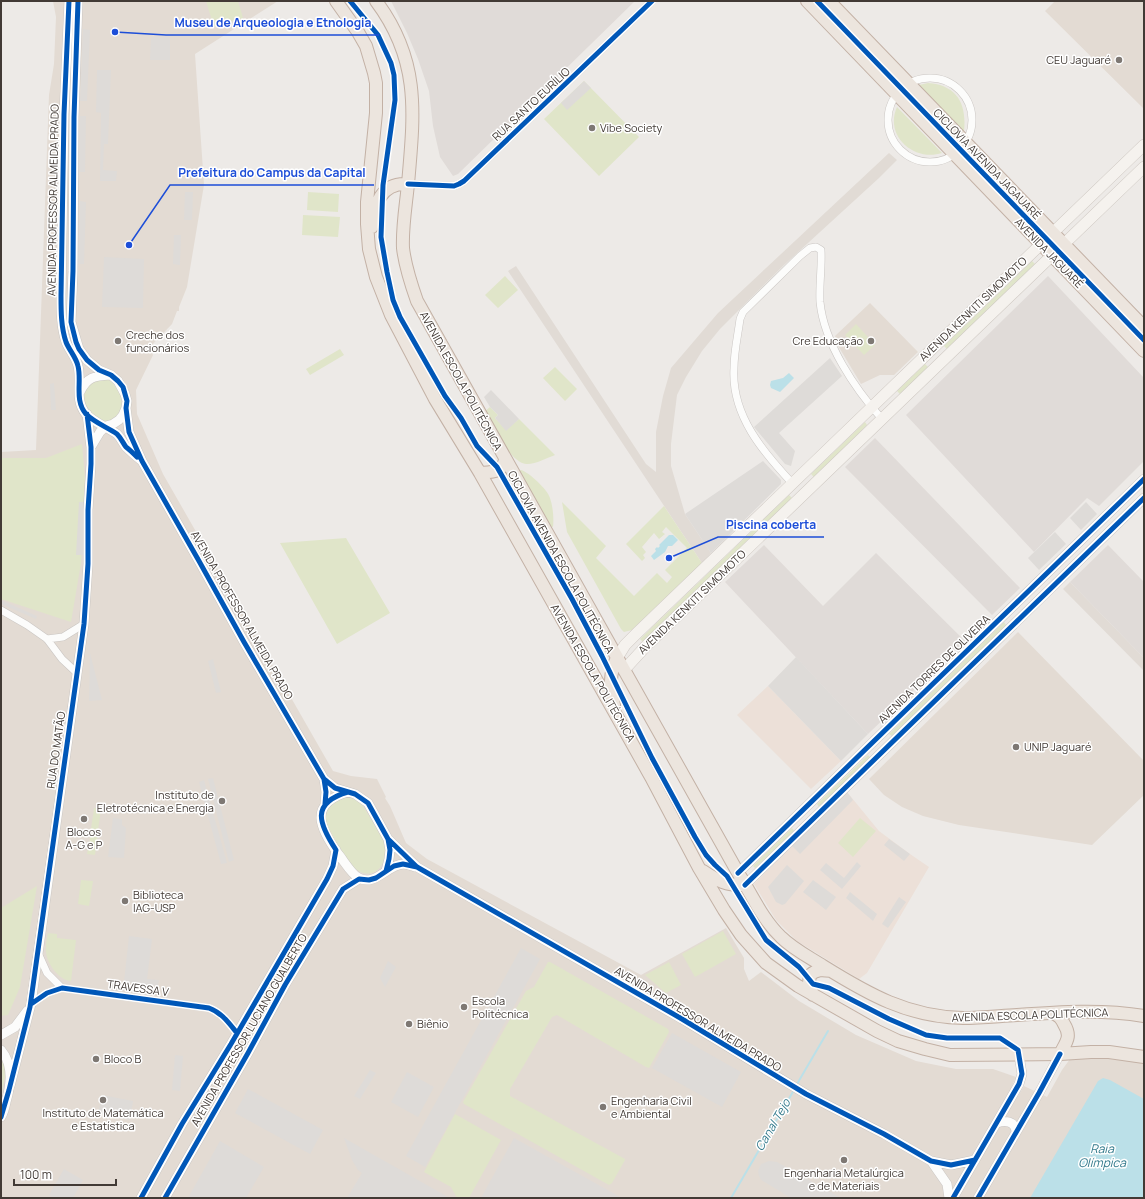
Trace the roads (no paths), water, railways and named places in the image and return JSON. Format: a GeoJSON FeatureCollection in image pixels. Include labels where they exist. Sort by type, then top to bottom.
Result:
{"type":"FeatureCollection","features":[{"type":"Feature","properties":{"kind":"highway","name":"AVENIDA ESCOLA POLITÉCNICA"},"geometry":{"type":"LineString","coordinates":[[336,1],[348,16],[366,46],[376,83],[376,113],[367,202],[367,224],[369,249],[376,277],[391,315],[435,399],[480,473],[618,717],[699,868],[724,910],[752,948],[766,963],[813,996],[898,1041],[925,1049],[950,1055],[1019,1055],[1109,1052],[1144,1057]]}},
{"type":"Feature","properties":{"kind":"highway","name":"AVENIDA ESCOLA POLITÉCNICA"},"geometry":{"type":"LineString","coordinates":[[376,1],[385,13],[399,38],[405,54],[411,82],[412,113],[408,184],[403,224],[403,248],[414,295],[438,341],[738,873],[768,921],[781,937],[793,947],[832,972],[884,1001],[903,1008],[937,1016],[962,1018],[1053,1012],[1113,1012],[1144,1016]]}},
{"type":"Feature","properties":{"kind":"highway","name":"AVENIDA JAGUARÉ"},"geometry":{"type":"LineString","coordinates":[[807,1],[1144,352]]}},
{"type":"Feature","properties":{"kind":"highway","name":"AVENIDA JAGUARÉ"},"geometry":{"type":"LineString","coordinates":[[828,1],[1144,327]]}},
{"type":"Feature","properties":{"kind":"highway"},"geometry":{"type":"LineString","coordinates":[[369,249],[373,223],[380,196],[389,186],[402,183],[408,184]]}},
{"type":"Feature","properties":{"kind":"highway"},"geometry":{"type":"LineString","coordinates":[[480,473],[499,471],[504,466],[506,460]]}},
{"type":"Feature","properties":{"kind":"highway"},"geometry":{"type":"LineString","coordinates":[[617,658],[612,669],[610,684],[618,717]]}},
{"type":"Feature","properties":{"kind":"highway"},"geometry":{"type":"LineString","coordinates":[[699,868],[722,882],[732,885],[745,884]]}},
{"type":"Feature","properties":{"kind":"highway"},"geometry":{"type":"LineString","coordinates":[[813,996],[808,980],[810,974],[820,970],[832,972]]}},
{"type":"Feature","properties":{"kind":"highway"},"geometry":{"type":"LineString","coordinates":[[1053,1012],[1059,1016],[1069,1033],[1068,1039],[1060,1054]]}},
{"type":"Feature","properties":{"kind":"main road","name":"AVENIDA KENKITI SIMOMOTO"},"geometry":{"type":"LineString","coordinates":[[617,658],[629,642],[1144,145]]}},
{"type":"Feature","properties":{"kind":"main road","name":"AVENIDA KENKITI SIMOMOTO"},"geometry":{"type":"LineString","coordinates":[[624,670],[646,646],[1144,167]]}},
{"type":"Feature","properties":{"kind":"main road"},"geometry":{"type":"LineString","coordinates":[[931,350],[942,361]]}},
{"type":"Feature","properties":{"kind":"main road"},"geometry":{"type":"LineString","coordinates":[[742,533],[753,544]]}},
{"type":"Feature","properties":{"kind":"street","name":"AVENIDA PROFESSOR ALMEIDA PRADO"},"geometry":{"type":"LineString","coordinates":[[69,1],[64,114],[61,296],[62,322],[67,344],[78,367],[79,395]]}},
{"type":"Feature","properties":{"kind":"street","name":"AVENIDA PROFESSOR ALMEIDA PRADO"},"geometry":{"type":"LineString","coordinates":[[78,1],[74,122],[73,271],[71,322],[79,349],[87,360],[99,370],[111,375]]}},
{"type":"Feature","properties":{"kind":"street","name":"RUA SANTO EURÍLIO"},"geometry":{"type":"LineString","coordinates":[[408,184],[454,186],[464,181],[652,1]]}},
{"type":"Feature","properties":{"kind":"street"},"geometry":{"type":"LineString","coordinates":[[921,78],[935,78],[948,82],[960,90],[968,102],[971,115],[970,129],[965,142],[954,154],[941,160],[927,162],[914,159],[902,152],[897,146],[890,134],[888,121],[890,107],[896,94],[908,83],[921,78]]}},
{"type":"Feature","properties":{"kind":"street"},"geometry":{"type":"LineString","coordinates":[[64,114],[74,122],[64,128]]}},
{"type":"Feature","properties":{"kind":"street"},"geometry":{"type":"LineString","coordinates":[[793,484],[772,462],[748,427],[740,408],[735,390],[734,368],[740,319],[743,312],[800,256],[814,247],[821,250],[820,302],[825,326],[834,351],[872,407],[882,419]]}},
{"type":"Feature","properties":{"kind":"street"},"geometry":{"type":"LineString","coordinates":[[91,447],[100,432],[106,426],[119,420],[126,408],[126,394],[118,381],[111,375],[100,376],[88,380],[84,384],[79,395],[80,402],[87,414],[98,424],[106,426]]}},
{"type":"Feature","properties":{"kind":"street","name":"AVENIDA PROFESSOR ALMEIDA PRADO"},"geometry":{"type":"LineString","coordinates":[[126,408],[129,432],[142,461],[244,642],[324,779],[335,788],[348,792]]}},
{"type":"Feature","properties":{"kind":"street","name":"RUA DO MATÃO"},"geometry":{"type":"LineString","coordinates":[[1,1117],[30,1006],[84,624],[88,564],[91,447],[87,414]]}},
{"type":"Feature","properties":{"kind":"street","name":"AVENIDA PROFESSOR ALMEIDA PRADO"},"geometry":{"type":"LineString","coordinates":[[106,426],[119,436],[126,446],[142,461]]}},
{"type":"Feature","properties":{"kind":"street","name":"AVENIDA TORRES DE OLIVEIRA"},"geometry":{"type":"LineString","coordinates":[[738,873],[1144,479]]}},
{"type":"Feature","properties":{"kind":"street"},"geometry":{"type":"LineString","coordinates":[[745,884],[1144,498]]}},
{"type":"Feature","properties":{"kind":"street"},"geometry":{"type":"LineString","coordinates":[[1092,530],[1101,540]]}},
{"type":"Feature","properties":{"kind":"street"},"geometry":{"type":"LineString","coordinates":[[1050,570],[1059,580]]}},
{"type":"Feature","properties":{"kind":"street"},"geometry":{"type":"LineString","coordinates":[[1,610],[47,639],[62,659],[77,673]]}},
{"type":"Feature","properties":{"kind":"street"},"geometry":{"type":"LineString","coordinates":[[1009,610],[1018,620]]}},
{"type":"Feature","properties":{"kind":"street"},"geometry":{"type":"LineString","coordinates":[[47,639],[63,637],[84,624]]}},
{"type":"Feature","properties":{"kind":"street","name":"AVENIDA PROFESSOR ALMEIDA PRADO"},"geometry":{"type":"LineString","coordinates":[[324,779],[326,792],[325,804]]}},
{"type":"Feature","properties":{"kind":"street"},"geometry":{"type":"LineString","coordinates":[[348,792],[355,794],[368,803],[388,839],[390,850],[386,871],[376,878],[369,880],[359,879],[347,866],[325,833],[321,824],[321,814],[325,804],[336,796],[348,792]]}},
{"type":"Feature","properties":{"kind":"street"},"geometry":{"type":"LineString","coordinates":[[803,811],[812,820]]}},
{"type":"Feature","properties":{"kind":"street","name":"AVENIDA PROFESSOR ALMEIDA PRADO"},"geometry":{"type":"LineString","coordinates":[[388,839],[417,867],[682,1019],[806,1094],[884,1134],[931,1161],[951,1165],[975,1160]]}},
{"type":"Feature","properties":{"kind":"street","name":"AVENIDA PROFESSOR LUCIANO GUALBERTO"},"geometry":{"type":"LineString","coordinates":[[141,1198],[182,1124],[327,879],[333,866],[336,850]]}},
{"type":"Feature","properties":{"kind":"street","name":"AVENIDA PROFESSOR ALMEIDA PRADO"},"geometry":{"type":"LineString","coordinates":[[386,871],[394,866],[403,864],[417,867]]}},
{"type":"Feature","properties":{"kind":"street","name":"AVENIDA PROFESSOR LUCIANO GUALBERTO"},"geometry":{"type":"LineString","coordinates":[[165,1198],[285,985],[343,889],[359,879]]}},
{"type":"Feature","properties":{"kind":"street"},"geometry":{"type":"LineString","coordinates":[[38,953],[47,973],[62,988]]}},
{"type":"Feature","properties":{"kind":"street","name":"TRAVESSA V"},"geometry":{"type":"LineString","coordinates":[[30,1006],[47,993],[62,988],[209,1008],[218,1012],[225,1018],[237,1033]]}},
{"type":"Feature","properties":{"kind":"street","name":"RUA DO MATÃO"},"geometry":{"type":"LineString","coordinates":[[1,1035],[19,1023],[30,1006]]}},
{"type":"Feature","properties":{"kind":"street"},"geometry":{"type":"LineString","coordinates":[[1,1050],[6,1055],[8,1062],[10,1086]]}},
{"type":"Feature","properties":{"kind":"street"},"geometry":{"type":"LineString","coordinates":[[978,1198],[1060,1054]]}},
{"type":"Feature","properties":{"kind":"street"},"geometry":{"type":"LineString","coordinates":[[953,1198],[1022,1079],[1022,1068],[1019,1055]]}},
{"type":"Feature","properties":{"kind":"street"},"geometry":{"type":"LineString","coordinates":[[997,1123],[1002,1121],[1012,1123],[1015,1126],[1016,1131]]}},
{"type":"Feature","properties":{"kind":"street","name":"AVENIDA PROFESSOR ALMEIDA PRADO"},"geometry":{"type":"LineString","coordinates":[[931,1161],[947,1184],[949,1198]]}},
{"type":"Feature","properties":{"kind":"water"},"geometry":{"type":"Polygon","coordinates":[[[789,373],[794,378],[780,392],[771,388],[771,381],[783,378],[789,373]]]}},
{"type":"Feature","properties":{"kind":"water"},"geometry":{"type":"Polygon","coordinates":[[[669,535],[673,535],[678,540],[672,546],[668,546],[665,552],[654,560],[651,556],[656,551],[655,549],[660,546],[659,545],[669,535]]]}},
{"type":"Feature","properties":{"kind":"water","name":"Raia Olímpica"},"geometry":{"type":"Polygon","coordinates":[[[1103,1078],[1110,1080],[1144,1099],[1144,1198],[1030,1198],[1098,1081],[1103,1078]]]}},
{"type":"Feature","properties":{"kind":"waterway","name":"Canal Tejo"},"geometry":{"type":"LineString","coordinates":[[797,1084],[828,1031]]}},
{"type":"Feature","properties":{"kind":"waterway","name":"Canal Tejo"},"geometry":{"type":"LineString","coordinates":[[731,1198],[794,1090]]}},
{"type":"Feature","properties":{"kind":"place","name":"Museu de Arqueologia e Etnologia"},"geometry":{"type":"Point","coordinates":[115,32]}},
{"type":"Feature","properties":{"kind":"place","name":"CEU Jaguaré"},"geometry":{"type":"Point","coordinates":[1119,60]}},
{"type":"Feature","properties":{"kind":"place","name":"Vibe Society"},"geometry":{"type":"Point","coordinates":[592,128]}},
{"type":"Feature","properties":{"kind":"place","name":"Prefeitura do Campus da Capital"},"geometry":{"type":"Point","coordinates":[129,245]}},
{"type":"Feature","properties":{"kind":"place","name":"Creche dos funcionários"},"geometry":{"type":"Point","coordinates":[118,341]}},
{"type":"Feature","properties":{"kind":"place","name":"Cre Educação"},"geometry":{"type":"Point","coordinates":[871,341]}},
{"type":"Feature","properties":{"kind":"place","name":"Piscina coberta"},"geometry":{"type":"Point","coordinates":[669,558]}},
{"type":"Feature","properties":{"kind":"place","name":"UNIP Jaguaré"},"geometry":{"type":"Point","coordinates":[1016,747]}},
{"type":"Feature","properties":{"kind":"place","name":"Instituto de Eletrotécnica e Energia"},"geometry":{"type":"Point","coordinates":[222,801]}},
{"type":"Feature","properties":{"kind":"place","name":"Blocos A-G e P"},"geometry":{"type":"Point","coordinates":[84,819]}},
{"type":"Feature","properties":{"kind":"place","name":"Biblioteca IAG-USP"},"geometry":{"type":"Point","coordinates":[125,901]}},
{"type":"Feature","properties":{"kind":"place","name":"Escola Politécnica"},"geometry":{"type":"Point","coordinates":[464,1007]}},
{"type":"Feature","properties":{"kind":"place","name":"Biênio"},"geometry":{"type":"Point","coordinates":[409,1024]}},
{"type":"Feature","properties":{"kind":"place","name":"Bloco B"},"geometry":{"type":"Point","coordinates":[96,1059]}},
{"type":"Feature","properties":{"kind":"place","name":"Instituto de Matemática e Estatística"},"geometry":{"type":"Point","coordinates":[103,1100]}},
{"type":"Feature","properties":{"kind":"place","name":"Engenharia Civil e Ambiental"},"geometry":{"type":"Point","coordinates":[603,1107]}},
{"type":"Feature","properties":{"kind":"place","name":"Engenharia Metalúrgica e de Materiais"},"geometry":{"type":"Point","coordinates":[844,1160]}}]}
